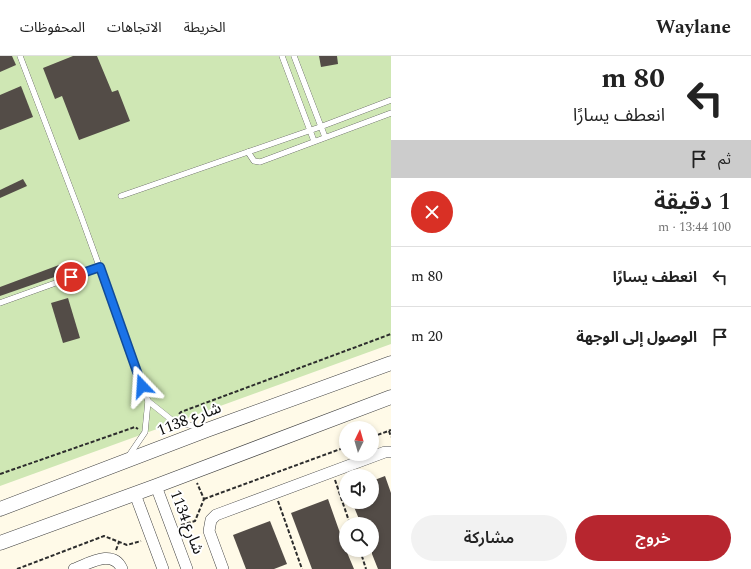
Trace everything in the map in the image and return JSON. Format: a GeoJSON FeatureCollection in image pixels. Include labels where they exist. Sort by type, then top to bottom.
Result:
{"type":"FeatureCollection","features":[{"type":"Feature","properties":{"kind":"street","name":"شارع 1138"},"geometry":{"type":"LineString","coordinates":[[0,510],[207,430],[391,363]]}},
{"type":"Feature","properties":{"kind":"street"},"geometry":{"type":"LineString","coordinates":[[0,543],[135,494],[390,397]]}},
{"type":"Feature","properties":{"kind":"street"},"geometry":{"type":"LineString","coordinates":[[223,569],[209,531],[211,520],[220,513],[385,452],[391,452]]}},
{"type":"Feature","properties":{"kind":"street","name":"شارع 1134"},"geometry":{"type":"LineString","coordinates":[[156,486],[187,569]]}},
{"type":"Feature","properties":{"kind":"street"},"geometry":{"type":"LineString","coordinates":[[135,494],[163,569]]}},
{"type":"Feature","properties":{"kind":"street"},"geometry":{"type":"LineString","coordinates":[[74,569],[107,558],[116,561],[122,569]]}},
{"type":"Feature","properties":{"kind":"lane"},"geometry":{"type":"LineString","coordinates":[[20,56],[100,267],[148,400],[145,432],[125,462]]}},
{"type":"Feature","properties":{"kind":"lane"},"geometry":{"type":"LineString","coordinates":[[282,56],[314,141]]}},
{"type":"Feature","properties":{"kind":"lane"},"geometry":{"type":"LineString","coordinates":[[294,56],[325,137]]}},
{"type":"Feature","properties":{"kind":"lane"},"geometry":{"type":"LineString","coordinates":[[121,196],[320,127],[391,100]]}},
{"type":"Feature","properties":{"kind":"lane"},"geometry":{"type":"LineString","coordinates":[[248,152],[254,161],[260,162],[391,113]]}},
{"type":"Feature","properties":{"kind":"lane"},"geometry":{"type":"LineString","coordinates":[[0,303],[100,267]]}},
{"type":"Feature","properties":{"kind":"lane"},"geometry":{"type":"LineString","coordinates":[[148,400],[173,421],[207,430]]}},
{"type":"Feature","properties":{"kind":"path"},"geometry":{"type":"LineString","coordinates":[[173,421],[182,412],[391,334]]}},
{"type":"Feature","properties":{"kind":"path"},"geometry":{"type":"LineString","coordinates":[[0,474],[135,427],[145,432]]}},
{"type":"Feature","properties":{"kind":"path"},"geometry":{"type":"LineString","coordinates":[[379,435],[390,431],[391,437]]}},
{"type":"Feature","properties":{"kind":"path"},"geometry":{"type":"LineString","coordinates":[[204,500],[339,450]]}},
{"type":"Feature","properties":{"kind":"path"},"geometry":{"type":"LineString","coordinates":[[170,523],[176,527],[195,521],[204,500],[193,472]]}},
{"type":"Feature","properties":{"kind":"path"},"geometry":{"type":"LineString","coordinates":[[332,472],[348,517]]}},
{"type":"Feature","properties":{"kind":"path"},"geometry":{"type":"LineString","coordinates":[[275,493],[302,569]]}},
{"type":"Feature","properties":{"kind":"path"},"geometry":{"type":"LineString","coordinates":[[17,569],[104,536],[127,545],[142,541],[148,530]]}},
{"type":"Feature","properties":{"kind":"path"},"geometry":{"type":"LineString","coordinates":[[362,557],[366,569]]}},
{"type":"Feature","properties":{"kind":"green space"},"geometry":{"type":"Polygon","coordinates":[[[0,56],[391,56],[391,344],[0,486],[0,56]]]}},
{"type":"Feature","properties":{"kind":"building"},"geometry":{"type":"Polygon","coordinates":[[[0,56],[12,56],[16,65],[0,72],[0,56]]]}},
{"type":"Feature","properties":{"kind":"building"},"geometry":{"type":"Polygon","coordinates":[[[73,56],[97,56],[112,92],[118,90],[130,121],[79,140],[62,96],[55,99],[43,68],[73,56]]]}},
{"type":"Feature","properties":{"kind":"building"},"geometry":{"type":"Polygon","coordinates":[[[319,56],[337,56],[338,64],[321,67],[319,56]]]}},
{"type":"Feature","properties":{"kind":"building"},"geometry":{"type":"Polygon","coordinates":[[[21,86],[33,117],[0,130],[0,95],[21,86]]]}},
{"type":"Feature","properties":{"kind":"building"},"geometry":{"type":"Polygon","coordinates":[[[23,179],[27,186],[0,198],[0,190],[23,179]]]}},
{"type":"Feature","properties":{"kind":"building"},"geometry":{"type":"Polygon","coordinates":[[[59,265],[63,274],[0,296],[0,287],[59,265]]]}},
{"type":"Feature","properties":{"kind":"building"},"geometry":{"type":"Polygon","coordinates":[[[68,298],[80,338],[63,343],[51,303],[68,298]]]}},
{"type":"Feature","properties":{"kind":"building"},"geometry":{"type":"Polygon","coordinates":[[[385,476],[391,493],[391,569],[378,569],[373,557],[379,557],[379,517],[358,517],[355,509],[379,509],[379,478],[385,476]]]}},
{"type":"Feature","properties":{"kind":"building"},"geometry":{"type":"Polygon","coordinates":[[[328,499],[339,530],[339,557],[349,557],[354,569],[312,569],[291,513],[328,499]]]}},
{"type":"Feature","properties":{"kind":"building"},"geometry":{"type":"Polygon","coordinates":[[[270,521],[287,564],[274,569],[246,569],[233,535],[270,521]]]}},
{"type":"Feature","properties":{"kind":"route"},"geometry":{"type":"LineString","coordinates":[[71,277],[100,267],[142,386]]}}]}
